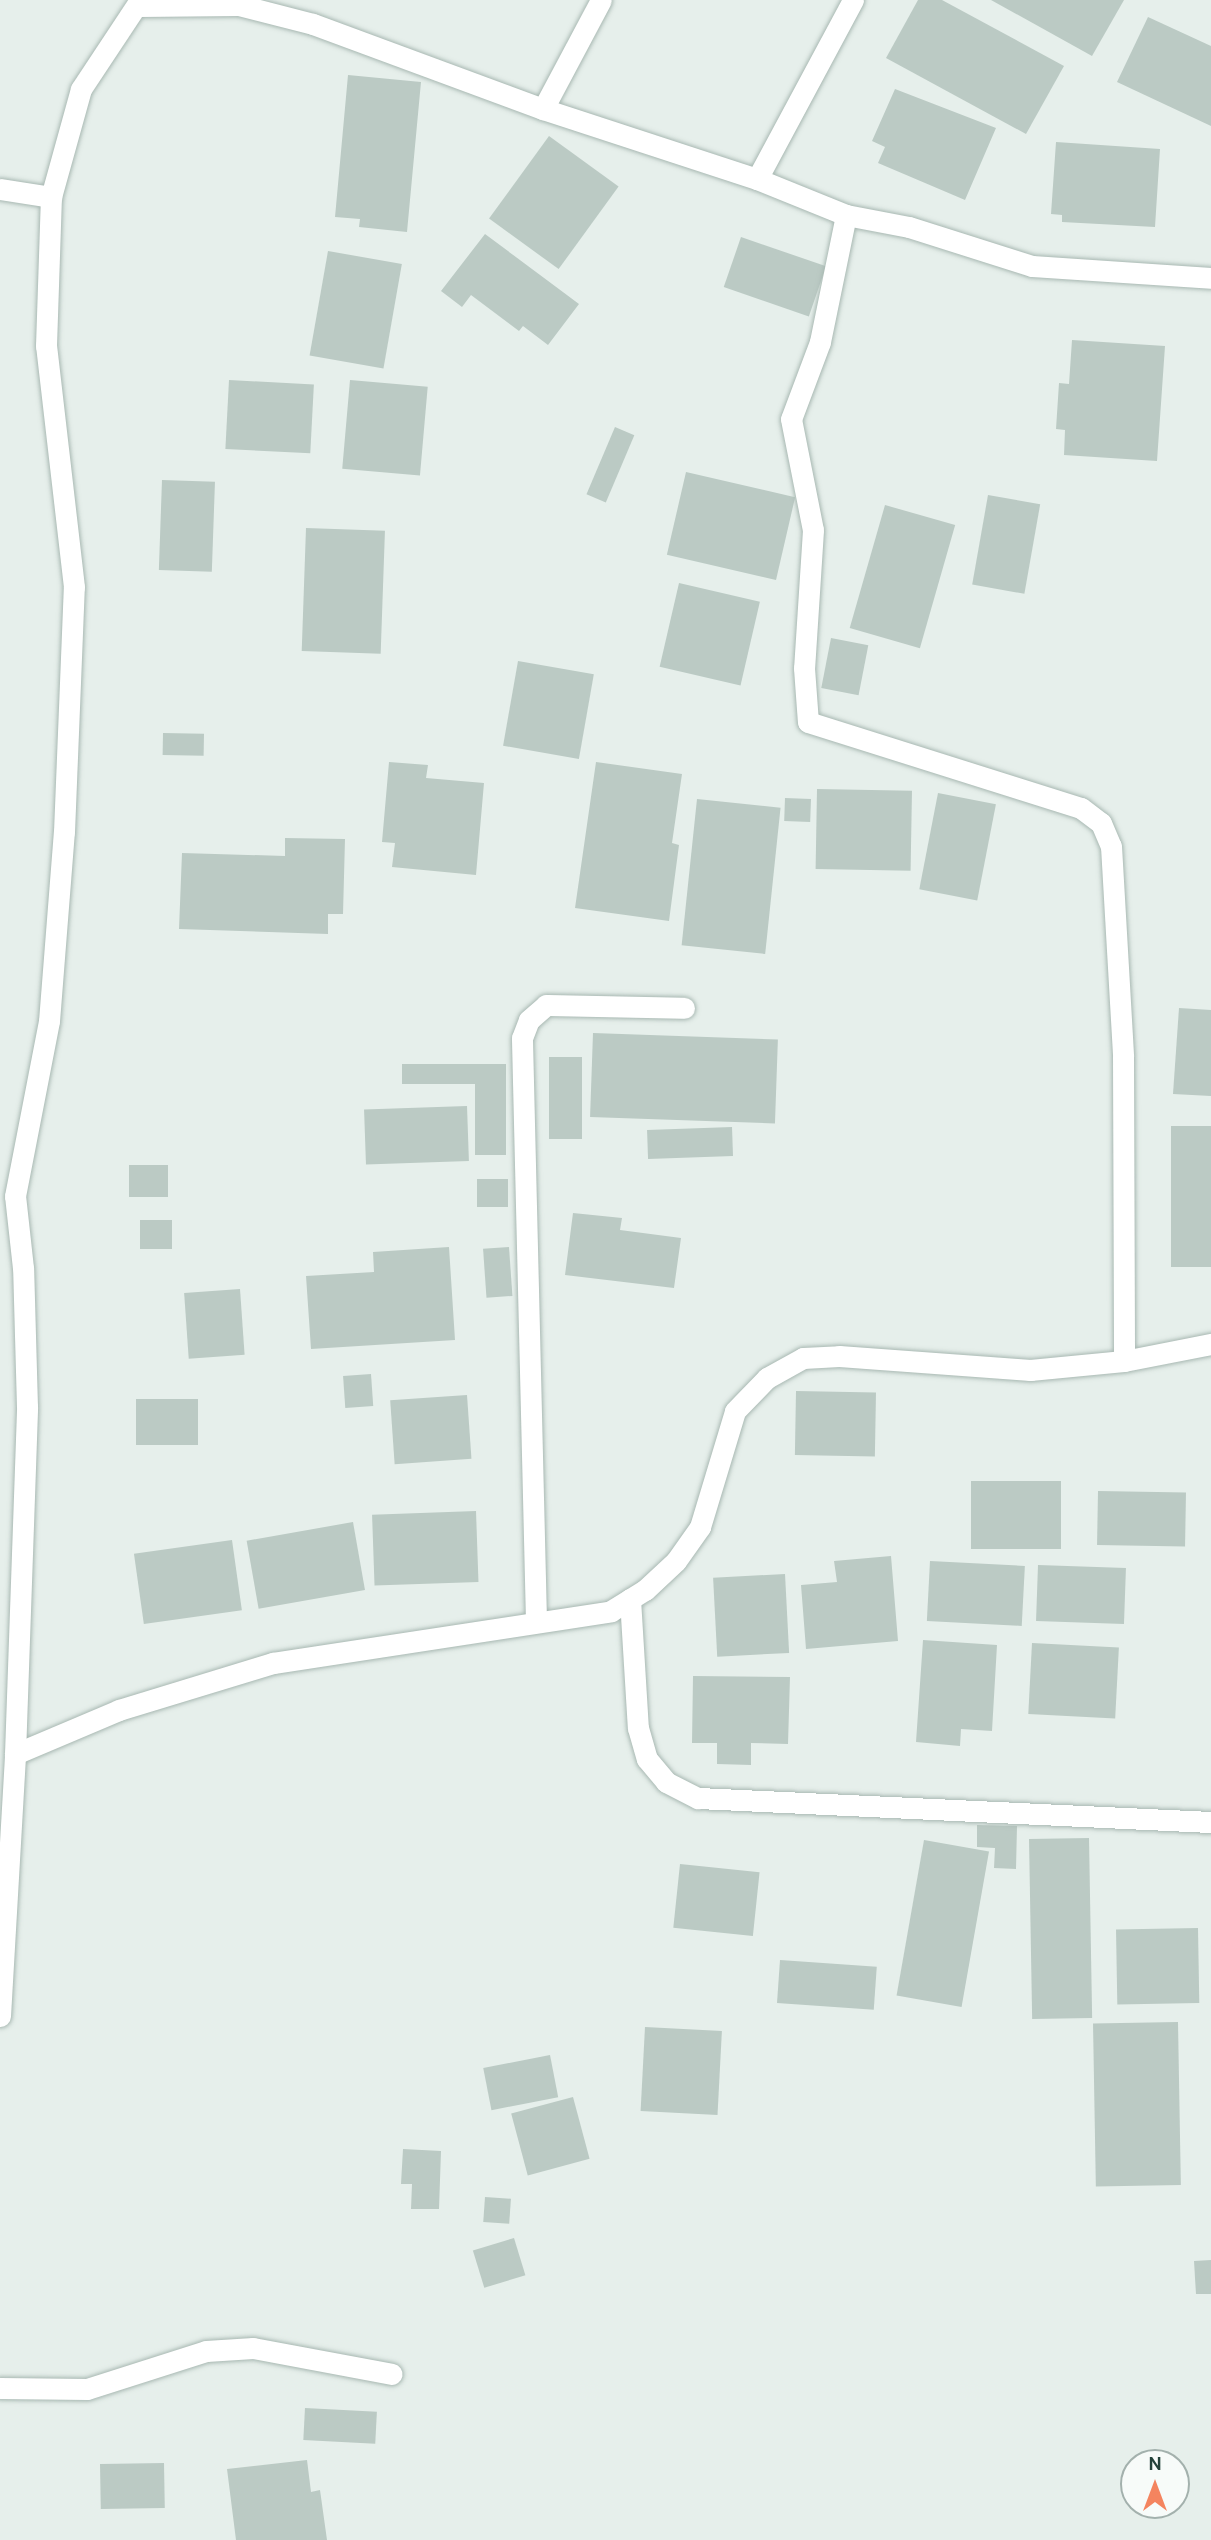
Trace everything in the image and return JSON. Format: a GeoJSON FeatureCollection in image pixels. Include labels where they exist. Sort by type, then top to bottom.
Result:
{"type":"FeatureCollection","features":[{"type":"Feature","properties":{"kind":"street"},"geometry":{"type":"LineString","coordinates":[[543,109],[601,0]]}},
{"type":"Feature","properties":{"kind":"street"},"geometry":{"type":"LineString","coordinates":[[757,179],[853,0]]}},
{"type":"Feature","properties":{"kind":"street"},"geometry":{"type":"LineString","coordinates":[[0,2016],[15,1754],[27,1407],[23,1268],[15,1196],[49,1021],[64,832],[74,587],[46,346],[51,197],[81,89],[140,3],[239,5],[313,24],[543,109],[757,179],[846,215],[909,227],[1032,266],[1211,278]]}},
{"type":"Feature","properties":{"kind":"street"},"geometry":{"type":"LineString","coordinates":[[0,189],[51,197]]}},
{"type":"Feature","properties":{"kind":"street"},"geometry":{"type":"LineString","coordinates":[[846,215],[820,342],[791,419],[813,530],[804,668],[808,722],[1081,808],[1101,822],[1111,846],[1124,1057],[1124,1361]]}},
{"type":"Feature","properties":{"kind":"street"},"geometry":{"type":"LineString","coordinates":[[536,1621],[522,1038],[529,1020],[546,1005],[684,1008]]}},
{"type":"Feature","properties":{"kind":"street"},"geometry":{"type":"LineString","coordinates":[[15,1754],[119,1710],[274,1663],[611,1611],[676,1561],[700,1527],[735,1411],[767,1378],[803,1359],[839,1356],[1030,1370],[1124,1361],[1211,1344]]}},
{"type":"Feature","properties":{"kind":"street"},"geometry":{"type":"LineString","coordinates":[[630,1599],[638,1728],[647,1759],[666,1782],[698,1798],[1211,1822]]}},
{"type":"Feature","properties":{"kind":"street"},"geometry":{"type":"LineString","coordinates":[[0,2388],[87,2389],[206,2351],[253,2348],[392,2374]]}},
{"type":"Feature","properties":{"kind":"building"},"geometry":{"type":"Polygon","coordinates":[[[918,0],[942,0],[1064,66],[1026,134],[886,58],[918,0]]]}},
{"type":"Feature","properties":{"kind":"building"},"geometry":{"type":"Polygon","coordinates":[[[991,0],[1124,0],[1092,56],[991,0]]]}},
{"type":"Feature","properties":{"kind":"building"},"geometry":{"type":"Polygon","coordinates":[[[1148,17],[1211,46],[1211,126],[1117,82],[1148,17]]]}},
{"type":"Feature","properties":{"kind":"building"},"geometry":{"type":"Polygon","coordinates":[[[348,75],[421,82],[407,232],[359,227],[360,219],[335,217],[348,75]]]}},
{"type":"Feature","properties":{"kind":"building"},"geometry":{"type":"Polygon","coordinates":[[[895,89],[996,128],[965,200],[878,163],[885,147],[872,141],[895,89]]]}},
{"type":"Feature","properties":{"kind":"building"},"geometry":{"type":"Polygon","coordinates":[[[549,136],[619,187],[559,269],[489,219],[549,136]]]}},
{"type":"Feature","properties":{"kind":"building"},"geometry":{"type":"Polygon","coordinates":[[[1056,142],[1160,149],[1155,227],[1062,222],[1062,215],[1051,214],[1056,142]]]}},
{"type":"Feature","properties":{"kind":"building"},"geometry":{"type":"Polygon","coordinates":[[[485,234],[579,304],[548,345],[523,326],[519,331],[471,295],[462,307],[441,291],[485,234]]]}},
{"type":"Feature","properties":{"kind":"building"},"geometry":{"type":"Polygon","coordinates":[[[741,237],[826,266],[809,316],[724,287],[741,237]]]}},
{"type":"Feature","properties":{"kind":"building"},"geometry":{"type":"Polygon","coordinates":[[[328,251],[402,264],[383,368],[310,355],[328,251]]]}},
{"type":"Feature","properties":{"kind":"building"},"geometry":{"type":"Polygon","coordinates":[[[1072,340],[1165,346],[1157,461],[1064,455],[1065,430],[1056,429],[1059,383],[1069,384],[1072,340]]]}},
{"type":"Feature","properties":{"kind":"building"},"geometry":{"type":"Polygon","coordinates":[[[229,380],[314,384],[310,453],[225,449],[229,380]]]}},
{"type":"Feature","properties":{"kind":"building"},"geometry":{"type":"Polygon","coordinates":[[[350,380],[428,387],[420,475],[342,469],[350,380]]]}},
{"type":"Feature","properties":{"kind":"building"},"geometry":{"type":"Polygon","coordinates":[[[615,427],[634,435],[606,502],[586,494],[615,427]]]}},
{"type":"Feature","properties":{"kind":"building"},"geometry":{"type":"Polygon","coordinates":[[[686,472],[795,497],[776,580],[667,555],[686,472]]]}},
{"type":"Feature","properties":{"kind":"building"},"geometry":{"type":"Polygon","coordinates":[[[162,480],[215,482],[212,572],[159,570],[162,480]]]}},
{"type":"Feature","properties":{"kind":"building"},"geometry":{"type":"Polygon","coordinates":[[[988,495],[1040,504],[1024,594],[972,585],[988,495]]]}},
{"type":"Feature","properties":{"kind":"building"},"geometry":{"type":"Polygon","coordinates":[[[885,505],[955,525],[920,648],[850,628],[885,505]]]}},
{"type":"Feature","properties":{"kind":"building"},"geometry":{"type":"Polygon","coordinates":[[[306,528],[385,531],[381,654],[302,651],[306,528]]]}},
{"type":"Feature","properties":{"kind":"building"},"geometry":{"type":"Polygon","coordinates":[[[679,583],[760,602],[741,685],[660,667],[679,583]]]}},
{"type":"Feature","properties":{"kind":"building"},"geometry":{"type":"Polygon","coordinates":[[[831,638],[868,645],[859,695],[821,688],[831,638]]]}},
{"type":"Feature","properties":{"kind":"building"},"geometry":{"type":"Polygon","coordinates":[[[518,661],[594,674],[579,759],[503,746],[518,661]]]}},
{"type":"Feature","properties":{"kind":"building"},"geometry":{"type":"Polygon","coordinates":[[[163,733],[204,734],[204,756],[163,755],[163,733]]]}},
{"type":"Feature","properties":{"kind":"building"},"geometry":{"type":"Polygon","coordinates":[[[389,762],[428,765],[426,778],[484,783],[476,875],[392,867],[395,843],[382,842],[389,762]]]}},
{"type":"Feature","properties":{"kind":"building"},"geometry":{"type":"Polygon","coordinates":[[[596,762],[682,774],[672,843],[679,845],[669,921],[575,908],[596,762]]]}},
{"type":"Feature","properties":{"kind":"building"},"geometry":{"type":"Polygon","coordinates":[[[817,789],[912,791],[911,871],[816,869],[817,789]]]}},
{"type":"Feature","properties":{"kind":"building"},"geometry":{"type":"Polygon","coordinates":[[[938,793],[996,804],[977,900],[919,889],[938,793]]]}},
{"type":"Feature","properties":{"kind":"building"},"geometry":{"type":"Polygon","coordinates":[[[785,798],[811,799],[810,822],[784,821],[785,798]]]}},
{"type":"Feature","properties":{"kind":"building"},"geometry":{"type":"Polygon","coordinates":[[[697,799],[781,808],[765,954],[682,945],[697,799]]]}},
{"type":"Feature","properties":{"kind":"building"},"geometry":{"type":"Polygon","coordinates":[[[285,838],[345,839],[343,914],[328,914],[328,934],[179,929],[182,853],[285,856],[285,838]]]}},
{"type":"Feature","properties":{"kind":"building"},"geometry":{"type":"Polygon","coordinates":[[[1179,1008],[1211,1010],[1211,1096],[1173,1094],[1179,1008]]]}},
{"type":"Feature","properties":{"kind":"building"},"geometry":{"type":"Polygon","coordinates":[[[593,1033],[778,1039],[775,1123],[590,1117],[593,1033]]]}},
{"type":"Feature","properties":{"kind":"building"},"geometry":{"type":"Polygon","coordinates":[[[549,1057],[582,1057],[582,1139],[549,1139],[549,1057]]]}},
{"type":"Feature","properties":{"kind":"building"},"geometry":{"type":"Polygon","coordinates":[[[402,1064],[506,1064],[506,1155],[475,1155],[475,1084],[402,1084],[402,1064]]]}},
{"type":"Feature","properties":{"kind":"building"},"geometry":{"type":"Polygon","coordinates":[[[467,1106],[469,1161],[366,1165],[364,1110],[467,1106]]]}},
{"type":"Feature","properties":{"kind":"building"},"geometry":{"type":"Polygon","coordinates":[[[1171,1126],[1211,1126],[1211,1267],[1171,1267],[1171,1126]]]}},
{"type":"Feature","properties":{"kind":"building"},"geometry":{"type":"Polygon","coordinates":[[[732,1127],[733,1156],[648,1159],[647,1130],[732,1127]]]}},
{"type":"Feature","properties":{"kind":"building"},"geometry":{"type":"Polygon","coordinates":[[[129,1165],[168,1165],[168,1197],[129,1197],[129,1165]]]}},
{"type":"Feature","properties":{"kind":"building"},"geometry":{"type":"Polygon","coordinates":[[[477,1179],[508,1179],[508,1207],[477,1207],[477,1179]]]}},
{"type":"Feature","properties":{"kind":"building"},"geometry":{"type":"Polygon","coordinates":[[[573,1213],[622,1218],[620,1230],[681,1238],[674,1288],[565,1275],[573,1213]]]}},
{"type":"Feature","properties":{"kind":"building"},"geometry":{"type":"Polygon","coordinates":[[[140,1220],[172,1220],[172,1249],[140,1249],[140,1220]]]}},
{"type":"Feature","properties":{"kind":"building"},"geometry":{"type":"Polygon","coordinates":[[[449,1247],[455,1340],[311,1349],[306,1276],[374,1272],[373,1252],[449,1247]]]}},
{"type":"Feature","properties":{"kind":"building"},"geometry":{"type":"Polygon","coordinates":[[[509,1247],[512,1296],[486,1298],[483,1249],[509,1247]]]}},
{"type":"Feature","properties":{"kind":"building"},"geometry":{"type":"Polygon","coordinates":[[[240,1289],[245,1355],[189,1359],[184,1293],[240,1289]]]}},
{"type":"Feature","properties":{"kind":"building"},"geometry":{"type":"Polygon","coordinates":[[[371,1374],[373,1406],[345,1408],[343,1376],[371,1374]]]}},
{"type":"Feature","properties":{"kind":"building"},"geometry":{"type":"Polygon","coordinates":[[[796,1391],[876,1392],[875,1456],[795,1455],[796,1391]]]}},
{"type":"Feature","properties":{"kind":"building"},"geometry":{"type":"Polygon","coordinates":[[[467,1395],[471,1459],[395,1464],[390,1400],[467,1395]]]}},
{"type":"Feature","properties":{"kind":"building"},"geometry":{"type":"Polygon","coordinates":[[[136,1399],[198,1399],[198,1445],[136,1445],[136,1399]]]}},
{"type":"Feature","properties":{"kind":"building"},"geometry":{"type":"Polygon","coordinates":[[[971,1481],[1061,1481],[1061,1549],[971,1549],[971,1481]]]}},
{"type":"Feature","properties":{"kind":"building"},"geometry":{"type":"Polygon","coordinates":[[[1098,1491],[1186,1493],[1185,1547],[1097,1545],[1098,1491]]]}},
{"type":"Feature","properties":{"kind":"building"},"geometry":{"type":"Polygon","coordinates":[[[476,1511],[478,1582],[375,1586],[372,1515],[476,1511]]]}},
{"type":"Feature","properties":{"kind":"building"},"geometry":{"type":"Polygon","coordinates":[[[353,1522],[365,1590],[259,1609],[247,1541],[353,1522]]]}},
{"type":"Feature","properties":{"kind":"building"},"geometry":{"type":"Polygon","coordinates":[[[232,1540],[242,1610],[144,1624],[134,1554],[232,1540]]]}},
{"type":"Feature","properties":{"kind":"building"},"geometry":{"type":"Polygon","coordinates":[[[891,1556],[898,1641],[806,1649],[801,1585],[837,1582],[834,1561],[891,1556]]]}},
{"type":"Feature","properties":{"kind":"building"},"geometry":{"type":"Polygon","coordinates":[[[930,1561],[1025,1566],[1022,1626],[927,1621],[930,1561]]]}},
{"type":"Feature","properties":{"kind":"building"},"geometry":{"type":"Polygon","coordinates":[[[1038,1565],[1126,1568],[1124,1624],[1036,1621],[1038,1565]]]}},
{"type":"Feature","properties":{"kind":"building"},"geometry":{"type":"Polygon","coordinates":[[[785,1574],[789,1653],[717,1657],[713,1578],[785,1574]]]}},
{"type":"Feature","properties":{"kind":"building"},"geometry":{"type":"Polygon","coordinates":[[[923,1640],[997,1645],[992,1731],[961,1729],[960,1746],[916,1742],[923,1640]]]}},
{"type":"Feature","properties":{"kind":"building"},"geometry":{"type":"Polygon","coordinates":[[[1032,1643],[1119,1648],[1115,1718],[1028,1714],[1032,1643]]]}},
{"type":"Feature","properties":{"kind":"building"},"geometry":{"type":"Polygon","coordinates":[[[693,1676],[790,1677],[788,1744],[751,1743],[751,1765],[717,1764],[717,1743],[692,1743],[693,1676]]]}},
{"type":"Feature","properties":{"kind":"building"},"geometry":{"type":"Polygon","coordinates":[[[977,1825],[1017,1826],[1016,1869],[994,1868],[995,1848],[977,1847],[977,1825]]]}},
{"type":"Feature","properties":{"kind":"building"},"geometry":{"type":"Polygon","coordinates":[[[1089,1838],[1092,2018],[1032,2019],[1029,1839],[1089,1838]]]}},
{"type":"Feature","properties":{"kind":"building"},"geometry":{"type":"Polygon","coordinates":[[[924,1840],[989,1851],[962,2007],[897,1996],[924,1840]]]}},
{"type":"Feature","properties":{"kind":"building"},"geometry":{"type":"Polygon","coordinates":[[[680,1864],[760,1872],[753,1936],[673,1928],[680,1864]]]}},
{"type":"Feature","properties":{"kind":"building"},"geometry":{"type":"Polygon","coordinates":[[[1198,1928],[1199,2003],[1117,2004],[1116,1929],[1198,1928]]]}},
{"type":"Feature","properties":{"kind":"building"},"geometry":{"type":"Polygon","coordinates":[[[780,1960],[877,1967],[874,2010],[777,2003],[780,1960]]]}},
{"type":"Feature","properties":{"kind":"building"},"geometry":{"type":"Polygon","coordinates":[[[1178,2022],[1181,2185],[1096,2186],[1093,2023],[1178,2022]]]}},
{"type":"Feature","properties":{"kind":"building"},"geometry":{"type":"Polygon","coordinates":[[[645,2027],[722,2031],[717,2115],[641,2111],[645,2027]]]}},
{"type":"Feature","properties":{"kind":"building"},"geometry":{"type":"Polygon","coordinates":[[[550,2055],[558,2097],[491,2110],[483,2068],[550,2055]]]}},
{"type":"Feature","properties":{"kind":"building"},"geometry":{"type":"Polygon","coordinates":[[[573,2097],[590,2159],[528,2175],[511,2114],[573,2097]]]}},
{"type":"Feature","properties":{"kind":"building"},"geometry":{"type":"Polygon","coordinates":[[[403,2149],[441,2151],[439,2209],[411,2209],[412,2184],[401,2184],[403,2149]]]}},
{"type":"Feature","properties":{"kind":"building"},"geometry":{"type":"Polygon","coordinates":[[[485,2197],[511,2199],[509,2224],[483,2222],[485,2197]]]}},
{"type":"Feature","properties":{"kind":"building"},"geometry":{"type":"Polygon","coordinates":[[[514,2238],[525,2275],[484,2288],[473,2251],[514,2238]]]}},
{"type":"Feature","properties":{"kind":"building"},"geometry":{"type":"Polygon","coordinates":[[[1211,2260],[1211,2294],[1196,2294],[1194,2261],[1211,2260]]]}},
{"type":"Feature","properties":{"kind":"building"},"geometry":{"type":"Polygon","coordinates":[[[305,2408],[377,2412],[375,2444],[303,2440],[305,2408]]]}},
{"type":"Feature","properties":{"kind":"building"},"geometry":{"type":"Polygon","coordinates":[[[307,2460],[311,2492],[320,2490],[327,2540],[236,2540],[227,2469],[307,2460]]]}},
{"type":"Feature","properties":{"kind":"building"},"geometry":{"type":"Polygon","coordinates":[[[164,2463],[165,2508],[101,2509],[100,2464],[164,2463]]]}}]}
